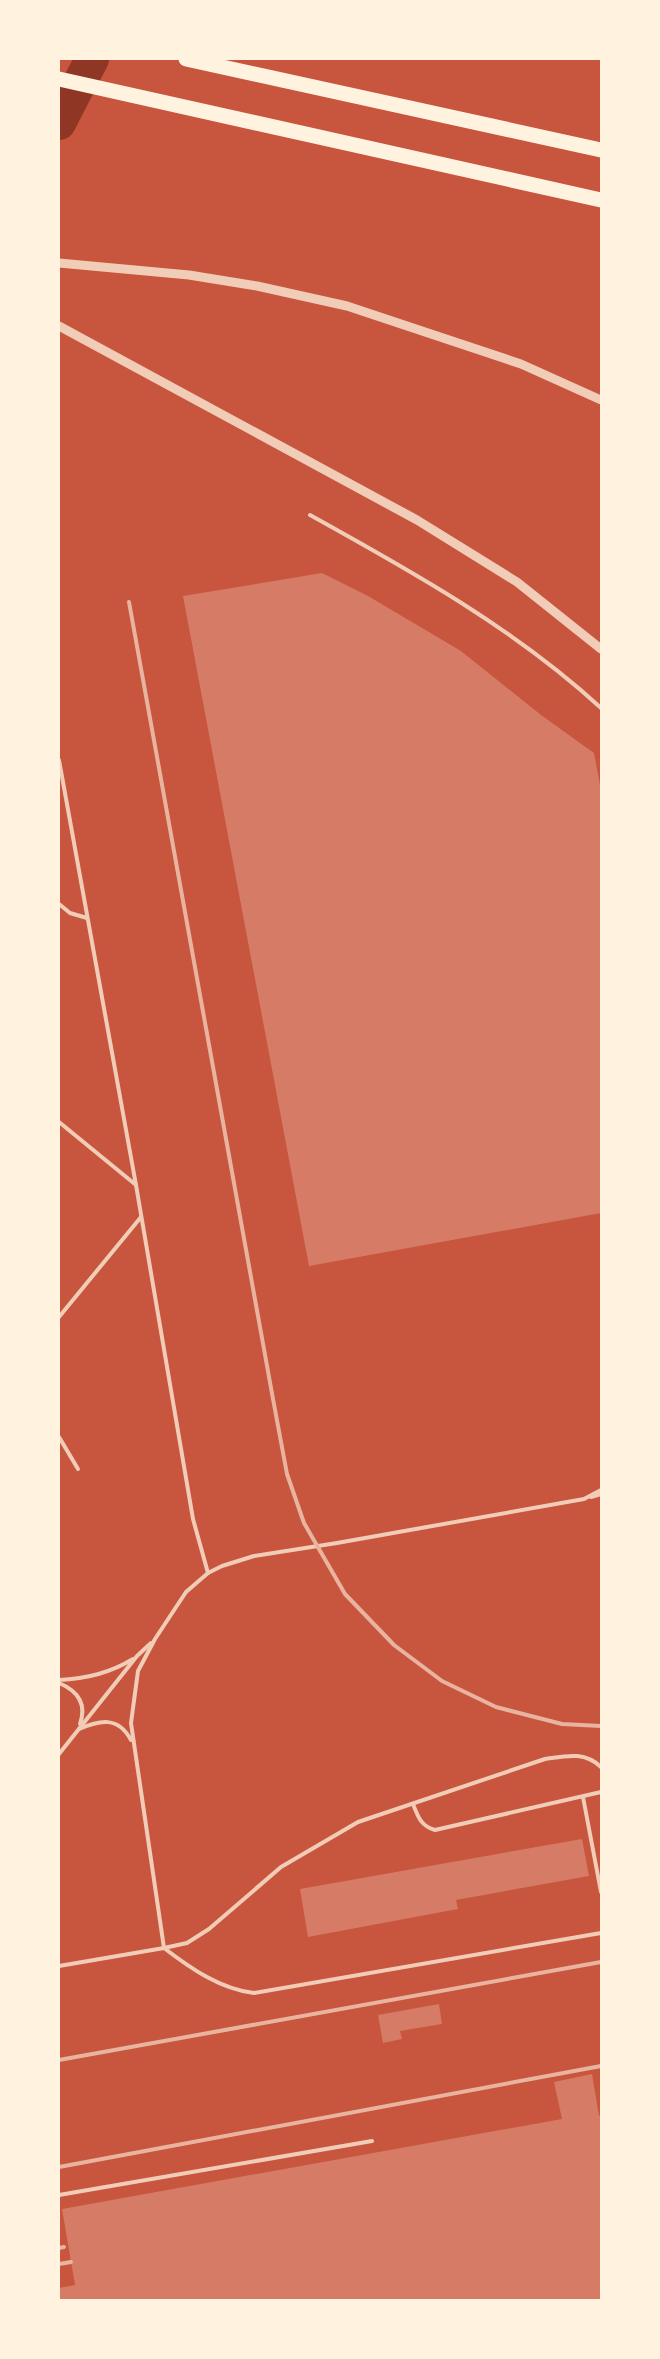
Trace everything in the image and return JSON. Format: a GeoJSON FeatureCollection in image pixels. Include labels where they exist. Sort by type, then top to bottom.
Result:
{"type":"FeatureCollection","features":[{"type":"Feature","properties":{"kind":"highway"},"geometry":{"type":"LineString","coordinates":[[186,59],[601,150]]}},
{"type":"Feature","properties":{"kind":"highway"},"geometry":{"type":"LineString","coordinates":[[59,79],[601,200]]}},
{"type":"Feature","properties":{"kind":"street"},"geometry":{"type":"LineString","coordinates":[[59,263],[189,275],[257,286],[347,306],[521,364],[601,400]]}},
{"type":"Feature","properties":{"kind":"street"},"geometry":{"type":"LineString","coordinates":[[59,326],[417,520],[517,582],[601,649]]}},
{"type":"Feature","properties":{"kind":"lane"},"geometry":{"type":"LineString","coordinates":[[310,516],[496,624],[571,681],[601,708]]}},
{"type":"Feature","properties":{"kind":"lane"},"geometry":{"type":"LineString","coordinates":[[59,760],[136,1185],[193,1519],[208,1573]]}},
{"type":"Feature","properties":{"kind":"lane"},"geometry":{"type":"LineString","coordinates":[[59,904],[70,913],[87,918]]}},
{"type":"Feature","properties":{"kind":"lane"},"geometry":{"type":"LineString","coordinates":[[59,1122],[136,1185]]}},
{"type":"Feature","properties":{"kind":"lane"},"geometry":{"type":"LineString","coordinates":[[59,1317],[141,1216]]}},
{"type":"Feature","properties":{"kind":"lane"},"geometry":{"type":"LineString","coordinates":[[59,1437],[78,1469]]}},
{"type":"Feature","properties":{"kind":"lane"},"geometry":{"type":"LineString","coordinates":[[584,1499],[601,1490]]}},
{"type":"Feature","properties":{"kind":"lane"},"geometry":{"type":"LineString","coordinates":[[601,1494],[584,1499],[254,1556],[222,1566],[208,1573],[186,1592],[155,1639],[138,1671],[131,1723],[132,1744],[164,1948],[180,1960],[222,1985],[238,1991],[254,1993],[601,1933]]}},
{"type":"Feature","properties":{"kind":"lane"},"geometry":{"type":"LineString","coordinates":[[59,1754],[137,1656],[155,1639]]}},
{"type":"Feature","properties":{"kind":"lane"},"geometry":{"type":"LineString","coordinates":[[59,1682],[94,1675],[123,1665],[137,1656]]}},
{"type":"Feature","properties":{"kind":"lane"},"geometry":{"type":"LineString","coordinates":[[59,1682],[82,1702],[82,1718],[78,1729]]}},
{"type":"Feature","properties":{"kind":"lane"},"geometry":{"type":"LineString","coordinates":[[78,1729],[95,1722],[111,1723],[125,1732],[132,1744]]}},
{"type":"Feature","properties":{"kind":"lane"},"geometry":{"type":"LineString","coordinates":[[59,1966],[187,1943],[209,1929],[281,1866],[358,1822],[545,1759],[569,1756],[591,1758],[601,1767]]}},
{"type":"Feature","properties":{"kind":"lane"},"geometry":{"type":"LineString","coordinates":[[413,1804],[420,1820],[426,1827],[435,1830],[601,1792]]}},
{"type":"Feature","properties":{"kind":"lane"},"geometry":{"type":"LineString","coordinates":[[583,1797],[601,1892]]}},
{"type":"Feature","properties":{"kind":"lane"},"geometry":{"type":"LineString","coordinates":[[59,2196],[372,2141]]}},
{"type":"Feature","properties":{"kind":"building"},"geometry":{"type":"Polygon","coordinates":[[[322,573],[368,596],[461,651],[541,715],[594,753],[601,791],[601,1213],[309,1266],[183,596],[322,573]]]}},
{"type":"Feature","properties":{"kind":"building"},"geometry":{"type":"Polygon","coordinates":[[[582,1839],[589,1876],[456,1900],[458,1909],[308,1937],[300,1889],[582,1839]]]}},
{"type":"Feature","properties":{"kind":"building"},"geometry":{"type":"Polygon","coordinates":[[[439,2004],[442,2024],[400,2031],[402,2039],[383,2043],[378,2015],[439,2004]]]}},
{"type":"Feature","properties":{"kind":"building"},"geometry":{"type":"Polygon","coordinates":[[[592,2074],[599,2116],[601,2115],[601,2300],[59,2300],[59,2288],[75,2285],[62,2209],[562,2119],[554,2082],[592,2074]]]}},
{"type":"Feature","properties":{"kind":"waterway"},"geometry":{"type":"LineString","coordinates":[[59,123],[92,59]]}},
{"type":"Feature","properties":{"kind":"railway"},"geometry":{"type":"LineString","coordinates":[[129,602],[287,1474],[304,1523],[345,1594],[394,1645],[442,1681],[496,1707],[562,1724],[601,1726]]}},
{"type":"Feature","properties":{"kind":"railway"},"geometry":{"type":"LineString","coordinates":[[59,2060],[601,1962]]}},
{"type":"Feature","properties":{"kind":"railway"},"geometry":{"type":"LineString","coordinates":[[59,2167],[601,2066]]}},
{"type":"Feature","properties":{"kind":"railway"},"geometry":{"type":"LineString","coordinates":[[59,2248],[64,2247]]}},
{"type":"Feature","properties":{"kind":"railway"},"geometry":{"type":"LineString","coordinates":[[59,2264],[71,2262]]}}]}
